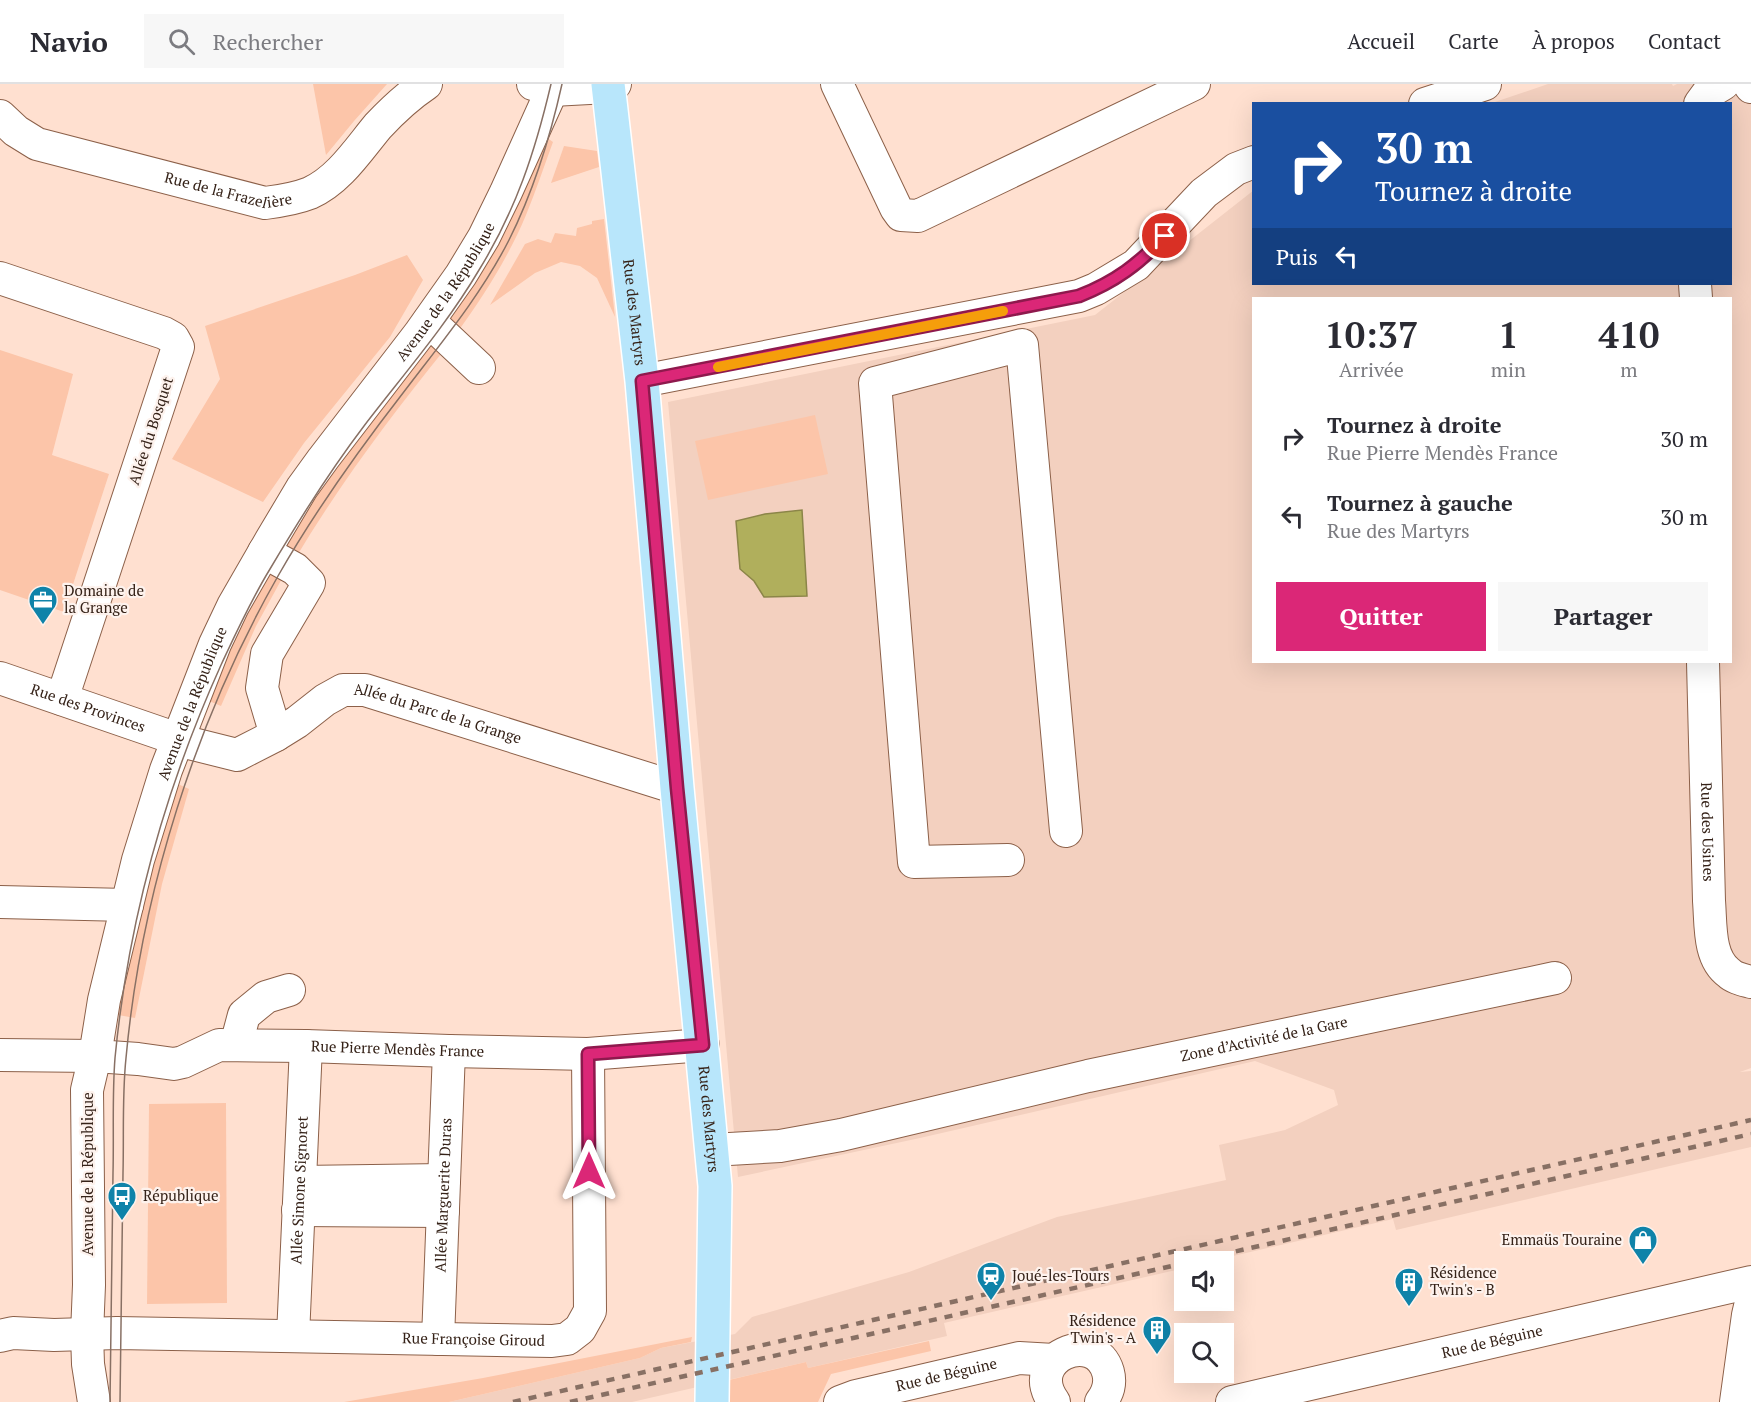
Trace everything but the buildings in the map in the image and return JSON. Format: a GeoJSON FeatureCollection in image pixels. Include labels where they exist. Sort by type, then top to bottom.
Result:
{"type":"FeatureCollection","features":[{"type":"Feature","properties":{"kind":"main road","name":"Rue des Martyrs"},"geometry":{"type":"LineString","coordinates":[[611,85],[642,381],[677,788],[715,1186],[712,1402]]}},
{"type":"Feature","properties":{"kind":"street","name":"Rue de la Frazelière"},"geometry":{"type":"LineString","coordinates":[[0,116],[16,131],[37,144],[265,203],[290,200],[312,192],[336,176],[407,97],[426,84]]}},
{"type":"Feature","properties":{"kind":"street"},"geometry":{"type":"LineString","coordinates":[[837,84],[896,208],[901,214],[918,216],[1194,84]]}},
{"type":"Feature","properties":{"kind":"street"},"geometry":{"type":"LineString","coordinates":[[1431,102],[1485,84]]}},
{"type":"Feature","properties":{"kind":"street"},"geometry":{"type":"LineString","coordinates":[[1701,102],[1708,93],[1723,84]]}},
{"type":"Feature","properties":{"kind":"street"},"geometry":{"type":"LineString","coordinates":[[542,87],[611,85]]}},
{"type":"Feature","properties":{"kind":"street","name":"Avenue de la République"},"geometry":{"type":"LineString","coordinates":[[94,1402],[88,1364],[87,1334],[89,1285],[87,1090],[104,1000],[154,805],[177,739],[215,644],[233,606],[302,488],[429,321],[484,237],[542,87]]}},
{"type":"Feature","properties":{"kind":"street"},"geometry":{"type":"LineString","coordinates":[[642,381],[1079,296],[1096,289],[1136,265],[1204,193],[1236,169],[1252,163]]}},
{"type":"Feature","properties":{"kind":"street","name":"Allée du Bosquet"},"geometry":{"type":"LineString","coordinates":[[0,278],[164,333],[173,338],[178,347],[62,699]]}},
{"type":"Feature","properties":{"kind":"street"},"geometry":{"type":"LineString","coordinates":[[429,321],[479,368]]}},
{"type":"Feature","properties":{"kind":"street"},"geometry":{"type":"LineString","coordinates":[[1008,860],[914,862],[875,383],[1022,345],[1066,831]]}},
{"type":"Feature","properties":{"kind":"street"},"geometry":{"type":"LineString","coordinates":[[264,552],[295,569],[309,583],[267,654],[262,688],[276,735]]}},
{"type":"Feature","properties":{"kind":"street","name":"Rue des Usines"},"geometry":{"type":"LineString","coordinates":[[1703,663],[1709,901],[1712,937],[1717,960],[1729,974],[1751,982]]}},
{"type":"Feature","properties":{"kind":"street","name":"Rue des Provinces"},"geometry":{"type":"LineString","coordinates":[[0,678],[177,739]]}},
{"type":"Feature","properties":{"kind":"street","name":"Allée du Parc de la Grange"},"geometry":{"type":"LineString","coordinates":[[177,739],[211,750],[237,755],[276,735],[343,690],[365,690],[677,788]]}},
{"type":"Feature","properties":{"kind":"street"},"geometry":{"type":"LineString","coordinates":[[0,902],[127,905]]}},
{"type":"Feature","properties":{"kind":"street","name":"Zone d’Activité de la Gare"},"geometry":{"type":"LineString","coordinates":[[712,1150],[780,1146],[842,1136],[1088,1076],[1555,978]]}},
{"type":"Feature","properties":{"kind":"street"},"geometry":{"type":"LineString","coordinates":[[236,1046],[244,1015],[266,997],[289,990]]}},
{"type":"Feature","properties":{"kind":"street","name":"Rue Pierre Mendès France"},"geometry":{"type":"LineString","coordinates":[[0,1055],[95,1056],[174,1064],[219,1046],[306,1046],[588,1054],[703,1045]]}},
{"type":"Feature","properties":{"kind":"street","name":"Allée Simone Signoret"},"geometry":{"type":"LineString","coordinates":[[293,1336],[306,1046]]}},
{"type":"Feature","properties":{"kind":"street","name":"Allée Marguerite Duras"},"geometry":{"type":"LineString","coordinates":[[438,1339],[449,1051]]}},
{"type":"Feature","properties":{"kind":"street","name":"Rue Françoise Giroud"},"geometry":{"type":"LineString","coordinates":[[0,1336],[13,1333],[54,1335],[117,1333],[552,1341],[567,1339],[580,1329],[590,1311],[588,1054]]}},
{"type":"Feature","properties":{"kind":"street"},"geometry":{"type":"LineString","coordinates":[[299,1196],[444,1180]]}},
{"type":"Feature","properties":{"kind":"street"},"geometry":{"type":"LineString","coordinates":[[299,1196],[443,1211]]}},
{"type":"Feature","properties":{"kind":"street","name":"Rue de Béguine"},"geometry":{"type":"LineString","coordinates":[[1232,1402],[1751,1281]]}},
{"type":"Feature","properties":{"kind":"street"},"geometry":{"type":"LineString","coordinates":[[1736,1402],[1751,1302]]}},
{"type":"Feature","properties":{"kind":"street","name":"Rue de Béguine"},"geometry":{"type":"LineString","coordinates":[[840,1402],[856,1396],[1019,1358],[1054,1360],[1062,1353],[1073,1350],[1083,1350],[1098,1357],[1107,1369],[1108,1390],[1103,1401]]}},
{"type":"Feature","properties":{"kind":"street"},"geometry":{"type":"LineString","coordinates":[[1053,1402],[1046,1385],[1049,1368],[1054,1360]]}},
{"type":"Feature","properties":{"kind":"shaded area"},"geometry":{"type":"Polygon","coordinates":[[[313,84],[387,84],[326,155],[313,84]]]}},
{"type":"Feature","properties":{"kind":"shaded area"},"geometry":{"type":"Polygon","coordinates":[[[1548,84],[1672,84],[1673,86],[1677,84],[1751,84],[1751,1068],[1740,1072],[1751,1071],[1751,1147],[1396,1230],[1393,1219],[1234,1256],[1234,1251],[1174,1251],[1174,1271],[944,1323],[947,1336],[808,1368],[806,1362],[632,1402],[449,1402],[640,1358],[661,1348],[735,1334],[752,1317],[909,1272],[1057,1217],[1226,1180],[1219,1145],[1285,1130],[1338,1105],[1334,1090],[1255,1061],[738,1177],[668,402],[1095,315],[1252,192],[1252,285],[1732,285],[1732,102],[1495,102],[1548,84]]]}},
{"type":"Feature","properties":{"kind":"shaded area"},"geometry":{"type":"Polygon","coordinates":[[[543,135],[553,142],[526,215],[494,277],[456,334],[439,321],[543,135]]]}},
{"type":"Feature","properties":{"kind":"shaded area"},"geometry":{"type":"Polygon","coordinates":[[[564,146],[597,151],[599,167],[551,183],[564,146]]]}},
{"type":"Feature","properties":{"kind":"shaded area"},"geometry":{"type":"Polygon","coordinates":[[[604,219],[615,317],[597,278],[580,266],[561,262],[535,273],[490,305],[525,244],[538,239],[551,243],[555,233],[576,236],[577,228],[592,224],[592,221],[604,219]]]}},
{"type":"Feature","properties":{"kind":"shaded area"},"geometry":{"type":"Polygon","coordinates":[[[407,255],[423,280],[390,337],[304,443],[263,502],[172,459],[220,379],[205,326],[407,255]]]}},
{"type":"Feature","properties":{"kind":"shaded area"},"geometry":{"type":"Polygon","coordinates":[[[428,334],[445,349],[366,451],[329,504],[295,559],[275,547],[428,334]]]}},
{"type":"Feature","properties":{"kind":"shaded area"},"geometry":{"type":"Polygon","coordinates":[[[0,350],[73,374],[52,455],[109,474],[64,612],[0,590],[0,350]]]}},
{"type":"Feature","properties":{"kind":"shaded area"},"geometry":{"type":"Polygon","coordinates":[[[815,415],[828,474],[708,500],[695,441],[815,415]]]}},
{"type":"Feature","properties":{"kind":"shaded area"},"geometry":{"type":"Polygon","coordinates":[[[802,510],[807,596],[764,597],[754,581],[740,569],[736,521],[765,514],[802,510]]]}},
{"type":"Feature","properties":{"kind":"shaded area"},"geometry":{"type":"Polygon","coordinates":[[[265,564],[285,573],[256,626],[221,706],[202,698],[265,564]]]}},
{"type":"Feature","properties":{"kind":"shaded area"},"geometry":{"type":"Polygon","coordinates":[[[169,780],[189,789],[162,884],[135,1018],[107,1013],[169,780]]]}},
{"type":"Feature","properties":{"kind":"shaded area"},"geometry":{"type":"Polygon","coordinates":[[[226,1103],[227,1303],[147,1304],[149,1104],[226,1103]]]}},
{"type":"Feature","properties":{"kind":"shaded area"},"geometry":{"type":"Polygon","coordinates":[[[692,1337],[691,1342],[661,1348],[640,1358],[449,1402],[344,1402],[483,1378],[692,1337]]]}},
{"type":"Feature","properties":{"kind":"shaded area"},"geometry":{"type":"Polygon","coordinates":[[[929,1341],[931,1351],[831,1374],[818,1402],[725,1402],[728,1396],[729,1380],[806,1362],[808,1368],[929,1341]]]}},
{"type":"Feature","properties":{"kind":"tram line"},"geometry":{"type":"LineString","coordinates":[[110,1402],[115,1058],[121,1007],[139,907],[166,808],[221,665],[263,581],[303,514],[339,461],[453,311],[492,248],[523,180],[551,84]]}},
{"type":"Feature","properties":{"kind":"tram line"},"geometry":{"type":"LineString","coordinates":[[120,1402],[126,1058],[133,996],[145,933],[159,871],[177,809],[222,689],[278,576],[338,482],[460,318],[486,280],[509,240],[540,164],[562,84]]}},
{"type":"Feature","properties":{"kind":"railway"},"geometry":{"type":"LineString","coordinates":[[513,1402],[1751,1120]]}},
{"type":"Feature","properties":{"kind":"railway"},"geometry":{"type":"LineString","coordinates":[[1234,1252],[1751,1134]]}},
{"type":"Feature","properties":{"kind":"railway"},"geometry":{"type":"LineString","coordinates":[[570,1402],[1174,1265]]}},
{"type":"Feature","properties":{"kind":"slow traffic"},"geometry":{"type":"LineString","coordinates":[[718,367],[1003,311]]}},
{"type":"Feature","properties":{"kind":"place","name":"Domaine de la Grange"},"geometry":{"type":"Point","coordinates":[43,626]}},
{"type":"Feature","properties":{"kind":"place","name":"République"},"geometry":{"type":"Point","coordinates":[122,1222]}},
{"type":"Feature","properties":{"kind":"place","name":"Emmaüs Touraine"},"geometry":{"type":"Point","coordinates":[1643,1266]}},
{"type":"Feature","properties":{"kind":"place","name":"Joué-les-Tours"},"geometry":{"type":"Point","coordinates":[991,1302]}},
{"type":"Feature","properties":{"kind":"place","name":"Résidence Twin's - B"},"geometry":{"type":"Point","coordinates":[1409,1308]}},
{"type":"Feature","properties":{"kind":"place","name":"Résidence Twin's - A"},"geometry":{"type":"Point","coordinates":[1157,1356]}},
{"type":"Feature","properties":{"kind":"route"},"geometry":{"type":"LineString","coordinates":[[589,1171],[588,1054],[703,1045],[677,788],[642,381],[1079,296],[1096,289],[1136,265],[1165,236]]}}]}
